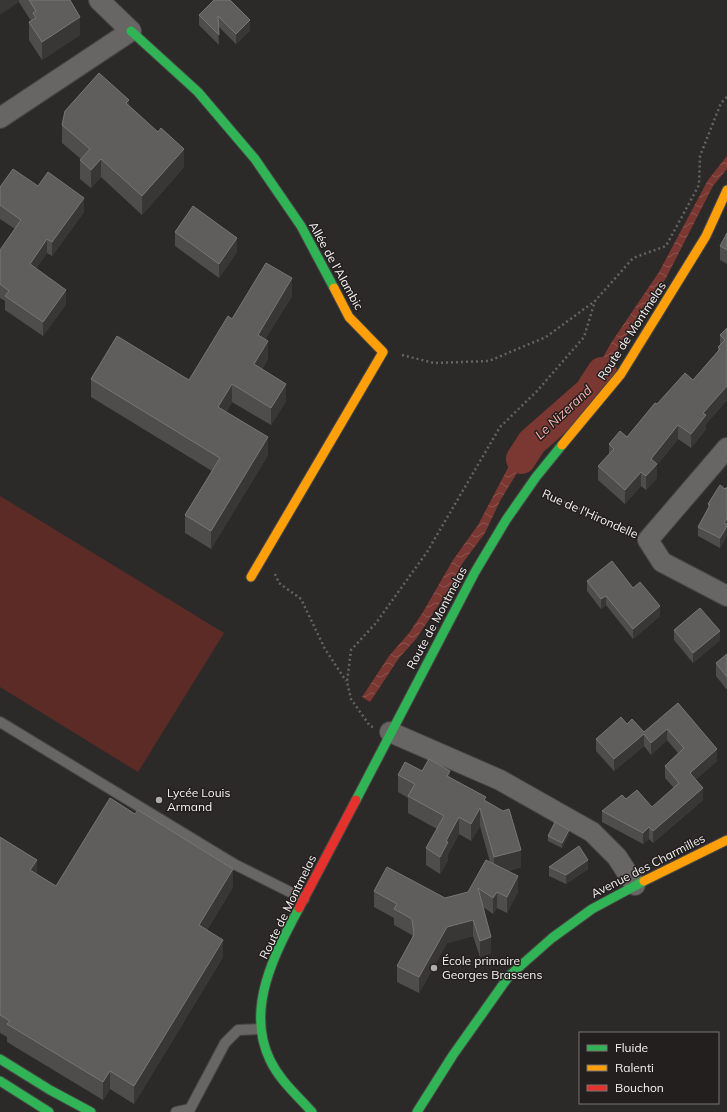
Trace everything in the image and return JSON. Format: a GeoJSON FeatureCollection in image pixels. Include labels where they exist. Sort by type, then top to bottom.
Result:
{"type":"FeatureCollection","features":[{"type":"Feature","properties":{"kind":"street"},"geometry":{"type":"LineString","coordinates":[[0,118],[131,31],[99,0]]}},
{"type":"Feature","properties":{"kind":"street","name":"Allée de l'Alambic"},"geometry":{"type":"LineString","coordinates":[[131,31],[198,92],[255,159],[301,226],[348,317],[383,352]]}},
{"type":"Feature","properties":{"kind":"street","name":"Route de Montmelas"},"geometry":{"type":"LineString","coordinates":[[316,1110],[283,1082],[269,1059],[260,1029],[260,1003],[267,975],[290,925],[475,572],[506,520],[529,487],[621,374],[706,236],[727,190]]}},
{"type":"Feature","properties":{"kind":"street"},"geometry":{"type":"LineString","coordinates":[[251,577],[383,352]]}},
{"type":"Feature","properties":{"kind":"street"},"geometry":{"type":"LineString","coordinates":[[648,540],[727,448]]}},
{"type":"Feature","properties":{"kind":"street","name":"Rue de l'Hirondelle"},"geometry":{"type":"LineString","coordinates":[[648,540],[662,562],[727,596]]}},
{"type":"Feature","properties":{"kind":"street"},"geometry":{"type":"LineString","coordinates":[[390,732],[500,780],[592,832],[617,857],[635,884]]}},
{"type":"Feature","properties":{"kind":"street","name":"Avenue des Charmilles"},"geometry":{"type":"LineString","coordinates":[[417,1112],[426,1096],[509,976],[552,938],[592,909],[635,884],[727,840]]}},
{"type":"Feature","properties":{"kind":"street"},"geometry":{"type":"LineString","coordinates":[[0,1059],[50,1090],[91,1112]]}},
{"type":"Feature","properties":{"kind":"street"},"geometry":{"type":"LineString","coordinates":[[0,1081],[49,1112]]}},
{"type":"Feature","properties":{"kind":"street","name":"Avenue des Charmilles"},"geometry":{"type":"LineString","coordinates":[[407,1112],[426,1096]]}},
{"type":"Feature","properties":{"kind":"lane"},"geometry":{"type":"LineString","coordinates":[[0,722],[234,864],[304,899]]}},
{"type":"Feature","properties":{"kind":"lane"},"geometry":{"type":"LineString","coordinates":[[176,1112],[190,1109],[225,1043],[238,1030],[260,1029]]}},
{"type":"Feature","properties":{"kind":"path"},"geometry":{"type":"LineString","coordinates":[[383,352],[434,363],[489,361],[546,337],[595,301],[633,258],[666,246],[699,185],[700,156],[721,103],[727,97]]}},
{"type":"Feature","properties":{"kind":"path"},"geometry":{"type":"LineString","coordinates":[[346,682],[351,650],[376,623],[427,552],[500,427],[537,391],[584,337],[595,301]]}},
{"type":"Feature","properties":{"kind":"path","name":"Rue de l'Hirondelle"},"geometry":{"type":"LineString","coordinates":[[529,487],[648,540]]}},
{"type":"Feature","properties":{"kind":"path"},"geometry":{"type":"LineString","coordinates":[[264,554],[279,583],[301,599],[325,649],[346,682],[351,699],[370,726]]}},
{"type":"Feature","properties":{"kind":"shaded area"},"geometry":{"type":"Polygon","coordinates":[[[0,496],[224,633],[138,772],[0,687],[0,496]]]}},
{"type":"Feature","properties":{"kind":"water"},"geometry":{"type":"Polygon","coordinates":[[[727,156],[727,169],[713,186],[666,278],[654,299],[621,343],[597,388],[561,431],[539,443],[528,455],[500,501],[485,533],[462,564],[448,591],[416,639],[399,658],[370,702],[362,697],[389,656],[409,633],[423,612],[453,560],[478,525],[510,464],[529,438],[561,421],[582,395],[611,343],[659,272],[708,180],[727,156]]]}},
{"type":"Feature","properties":{"kind":"building"},"geometry":{"type":"Polygon","coordinates":[[[29,0],[70,0],[80,17],[42,42],[29,22],[36,18],[33,13],[36,11],[29,0]]]}},
{"type":"Feature","properties":{"kind":"building"},"geometry":{"type":"Polygon","coordinates":[[[214,0],[230,0],[250,20],[236,34],[218,16],[219,35],[199,15],[214,0]]]}},
{"type":"Feature","properties":{"kind":"building"},"geometry":{"type":"Polygon","coordinates":[[[99,73],[129,100],[126,103],[158,132],[161,128],[184,149],[142,196],[101,159],[91,170],[80,160],[90,149],[62,125],[65,111],[99,73]]]}},
{"type":"Feature","properties":{"kind":"building"},"geometry":{"type":"Polygon","coordinates":[[[13,169],[38,186],[48,172],[84,198],[52,242],[47,239],[30,264],[66,290],[43,322],[5,296],[9,291],[0,284],[0,250],[21,220],[0,205],[0,187],[13,169]]]}},
{"type":"Feature","properties":{"kind":"building"},"geometry":{"type":"Polygon","coordinates":[[[193,206],[237,238],[219,264],[175,232],[193,206]]]}},
{"type":"Feature","properties":{"kind":"building"},"geometry":{"type":"Polygon","coordinates":[[[727,233],[727,250],[720,246],[727,233]]]}},
{"type":"Feature","properties":{"kind":"building"},"geometry":{"type":"Polygon","coordinates":[[[266,263],[292,278],[258,335],[268,341],[254,364],[286,384],[271,408],[232,384],[218,407],[268,437],[211,531],[185,515],[220,458],[91,379],[117,336],[189,380],[228,316],[232,319],[266,263]]]}},
{"type":"Feature","properties":{"kind":"building"},"geometry":{"type":"Polygon","coordinates":[[[727,328],[727,386],[703,413],[706,415],[691,434],[678,425],[651,459],[657,464],[646,476],[641,472],[625,490],[598,466],[614,449],[609,444],[620,431],[627,437],[655,403],[657,404],[685,373],[693,380],[720,349],[718,347],[725,340],[720,335],[727,328]]]}},
{"type":"Feature","properties":{"kind":"building"},"geometry":{"type":"Polygon","coordinates":[[[720,485],[725,489],[727,487],[727,519],[724,523],[727,524],[727,526],[720,538],[698,527],[710,505],[708,504],[720,485]]]}},
{"type":"Feature","properties":{"kind":"building"},"geometry":{"type":"Polygon","coordinates":[[[612,561],[633,588],[640,582],[660,606],[633,629],[606,596],[601,599],[587,581],[612,561]]]}},
{"type":"Feature","properties":{"kind":"building"},"geometry":{"type":"Polygon","coordinates":[[[700,608],[720,631],[693,653],[674,630],[700,608]]]}},
{"type":"Feature","properties":{"kind":"building"},"geometry":{"type":"Polygon","coordinates":[[[727,654],[727,677],[716,663],[727,654]]]}},
{"type":"Feature","properties":{"kind":"building"},"geometry":{"type":"Polygon","coordinates":[[[678,703],[717,749],[690,773],[703,788],[653,831],[649,827],[643,833],[602,811],[622,795],[626,799],[637,790],[652,807],[679,783],[665,766],[684,748],[667,729],[651,743],[644,734],[614,759],[596,739],[621,717],[627,724],[632,719],[644,732],[678,703]]]}},
{"type":"Feature","properties":{"kind":"building"},"geometry":{"type":"Polygon","coordinates":[[[429,759],[450,771],[447,776],[486,797],[484,800],[503,811],[509,809],[521,850],[494,857],[480,808],[471,824],[459,817],[446,841],[448,842],[440,857],[426,848],[444,816],[408,796],[415,784],[398,775],[405,762],[422,771],[429,759]]]}},
{"type":"Feature","properties":{"kind":"building"},"geometry":{"type":"Polygon","coordinates":[[[110,798],[135,814],[138,810],[233,869],[199,925],[223,940],[134,1086],[110,1071],[103,1082],[7,1024],[10,1021],[0,1015],[0,837],[37,860],[30,870],[56,886],[110,798]]]}},
{"type":"Feature","properties":{"kind":"building"},"geometry":{"type":"Polygon","coordinates":[[[555,822],[569,830],[562,843],[548,836],[555,822]]]}},
{"type":"Feature","properties":{"kind":"building"},"geometry":{"type":"Polygon","coordinates":[[[579,846],[588,860],[566,875],[549,867],[579,846]]]}},
{"type":"Feature","properties":{"kind":"building"},"geometry":{"type":"Polygon","coordinates":[[[486,860],[518,876],[507,897],[497,892],[493,898],[478,888],[491,937],[480,941],[473,920],[447,927],[419,977],[397,966],[414,935],[412,919],[394,909],[397,904],[374,891],[387,867],[445,898],[468,892],[486,860]]]}},
{"type":"Feature","properties":{"kind":"waterway","name":"Le Nizerand"},"geometry":{"type":"LineString","coordinates":[[521,459],[532,442],[589,392],[602,372]]}},
{"type":"Feature","properties":{"kind":"traffic: fast"},"geometry":{"type":"LineString","coordinates":[[131,31],[198,92],[255,159],[301,226],[334,288]]}},
{"type":"Feature","properties":{"kind":"traffic: fast"},"geometry":{"type":"LineString","coordinates":[[356,800],[475,572],[506,520],[536,477],[562,445]]}},
{"type":"Feature","properties":{"kind":"traffic: fast"},"geometry":{"type":"LineString","coordinates":[[417,1112],[453,1055],[509,976],[552,938],[592,909],[644,881]]}},
{"type":"Feature","properties":{"kind":"traffic: fast"},"geometry":{"type":"LineString","coordinates":[[299,908],[281,944],[266,982],[262,1001],[261,1021],[263,1041],[274,1068],[312,1112]]}},
{"type":"Feature","properties":{"kind":"traffic: fast"},"geometry":{"type":"LineString","coordinates":[[0,1059],[50,1090],[91,1112]]}},
{"type":"Feature","properties":{"kind":"traffic: fast"},"geometry":{"type":"LineString","coordinates":[[0,1081],[49,1112]]}},
{"type":"Feature","properties":{"kind":"traffic: slow"},"geometry":{"type":"LineString","coordinates":[[562,445],[621,374],[706,236],[727,190]]}},
{"type":"Feature","properties":{"kind":"traffic: slow"},"geometry":{"type":"LineString","coordinates":[[251,577],[383,352],[349,317],[334,288]]}},
{"type":"Feature","properties":{"kind":"traffic: slow"},"geometry":{"type":"LineString","coordinates":[[644,881],[727,840]]}},
{"type":"Feature","properties":{"kind":"traffic: jam"},"geometry":{"type":"LineString","coordinates":[[299,908],[356,800]]}},
{"type":"Feature","properties":{"kind":"place","name":"Lycée Louis Armand"},"geometry":{"type":"Point","coordinates":[159,800]}},
{"type":"Feature","properties":{"kind":"place","name":"École primaire Georges Brassens"},"geometry":{"type":"Point","coordinates":[434,968]}}]}
